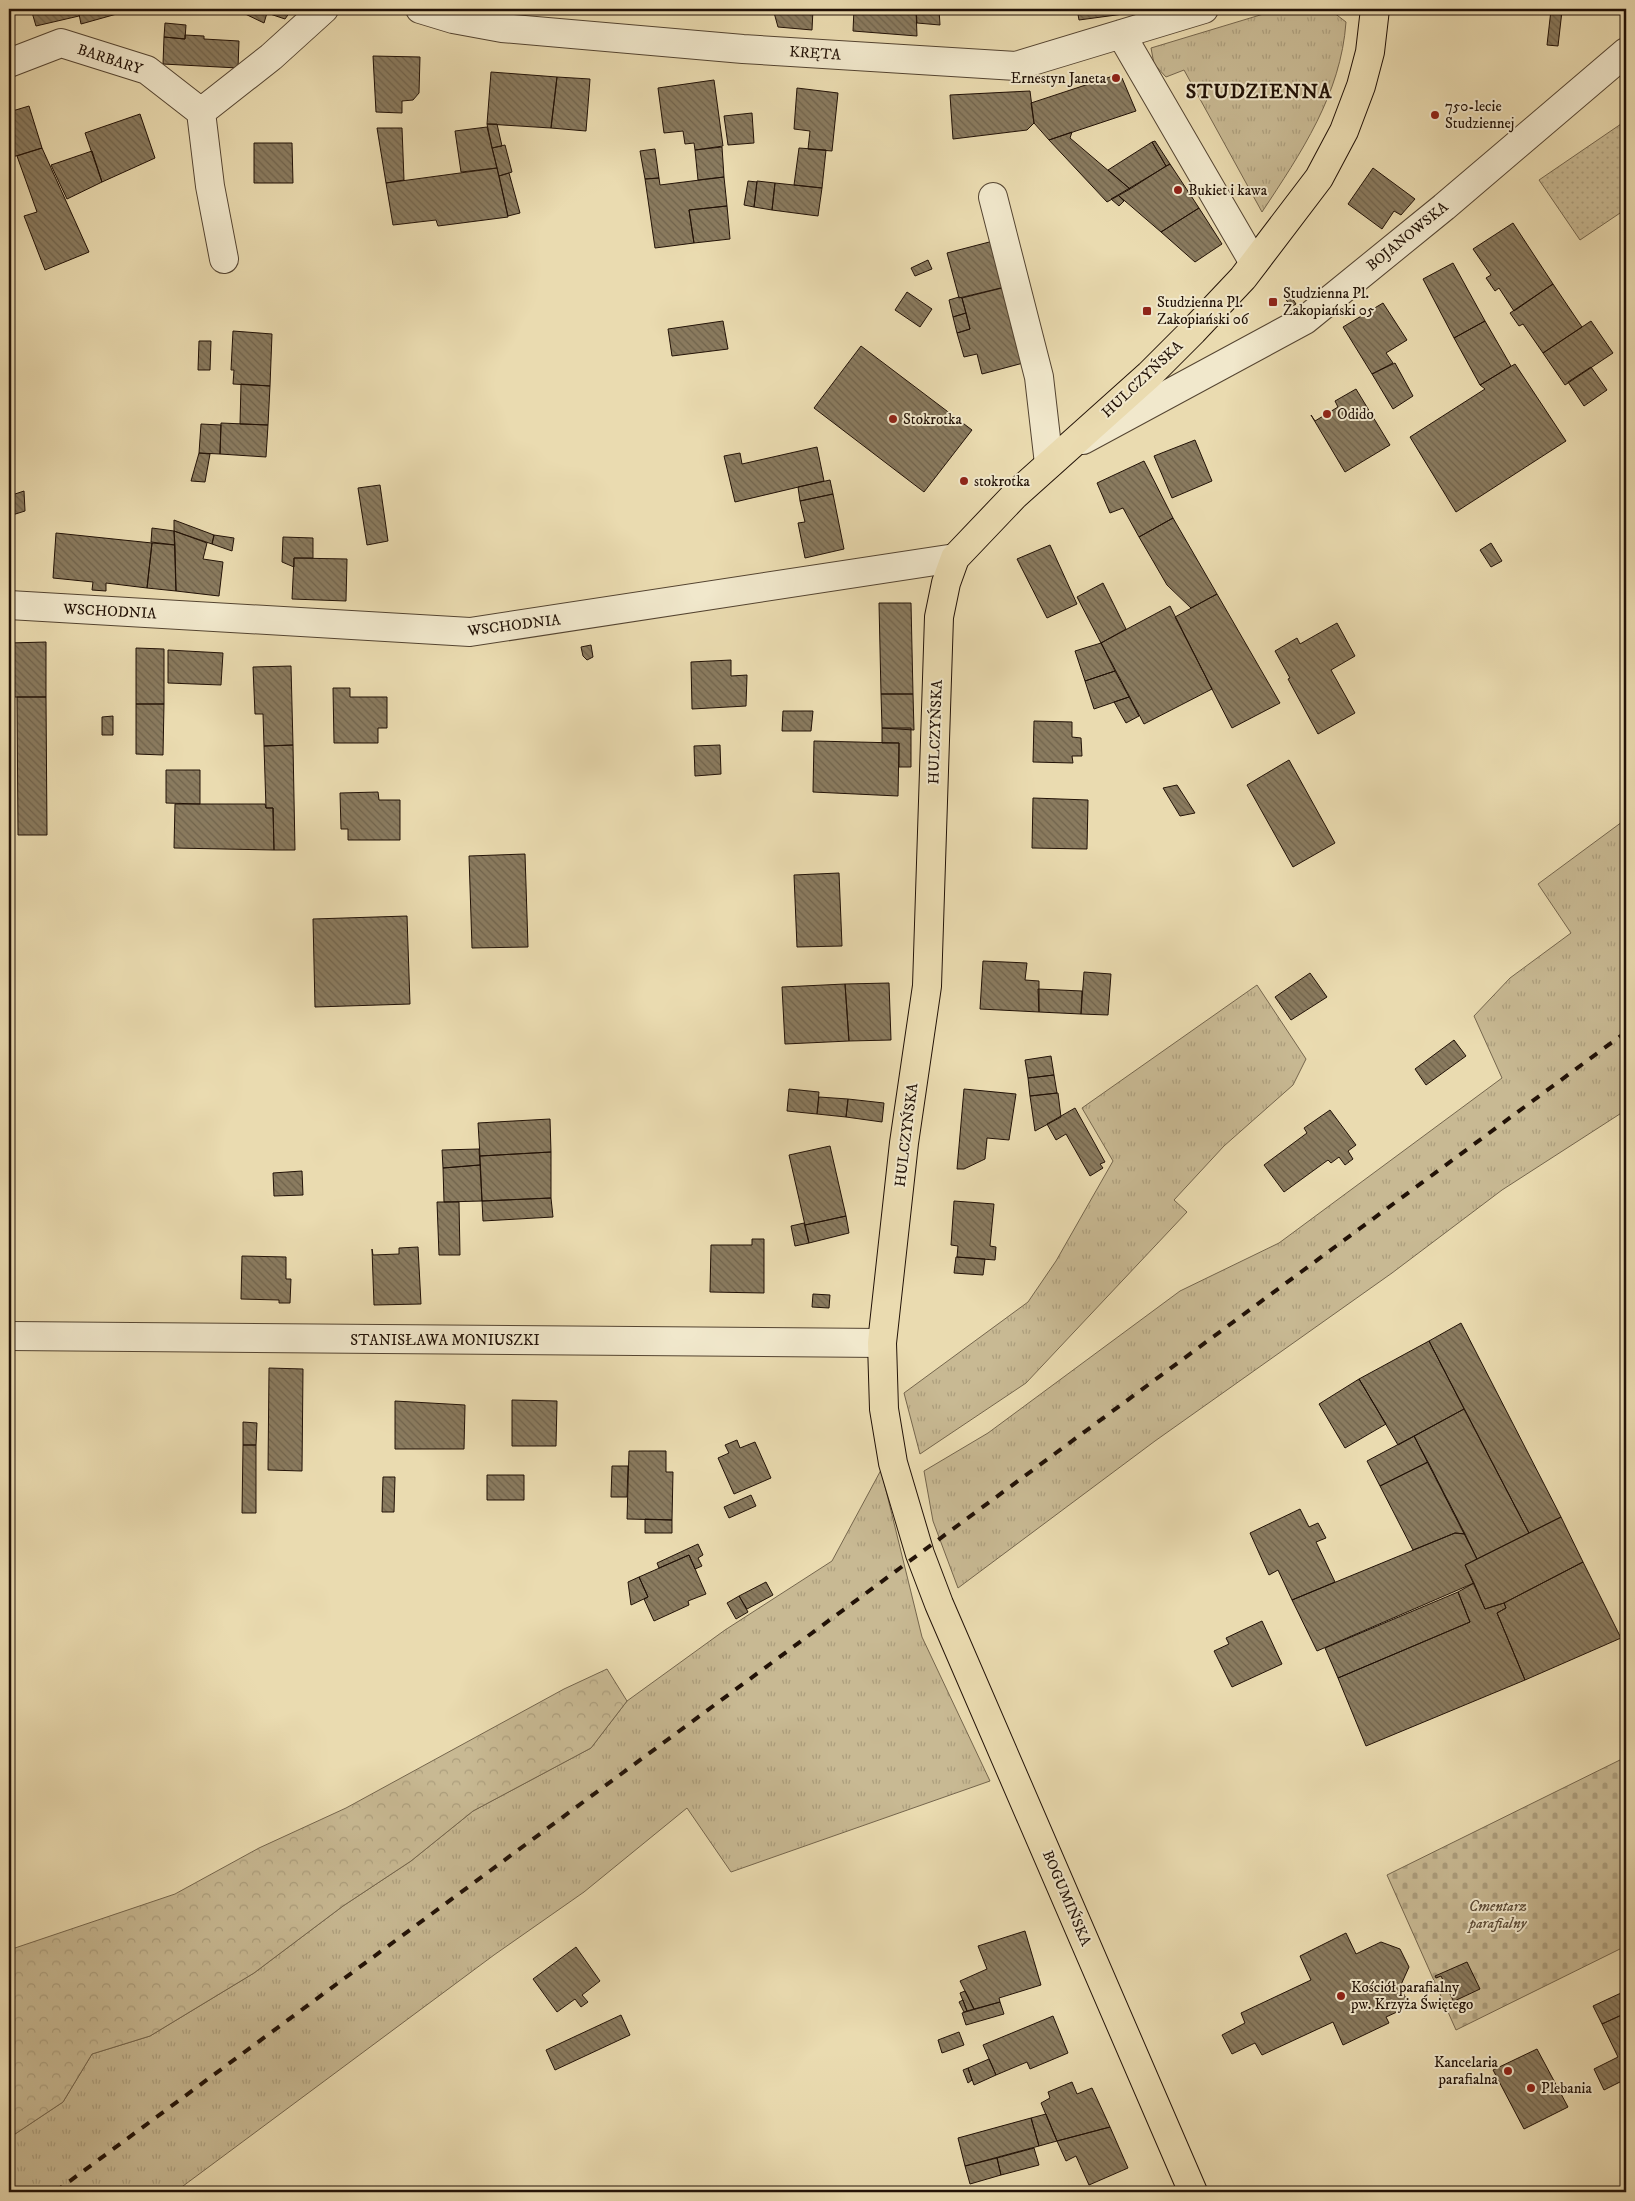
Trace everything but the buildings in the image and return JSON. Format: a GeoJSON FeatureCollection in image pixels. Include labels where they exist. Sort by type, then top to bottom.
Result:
{"type":"FeatureCollection","features":[{"type":"Feature","properties":{"kind":"main road","name":"HULCZYŃSKA"},"geometry":{"type":"LineString","coordinates":[[940,1604],[920,1554],[893,1463],[884,1409],[882,1343],[904,1143],[927,986],[939,616],[946,582],[955,558],[1015,495],[1149,375],[1243,278],[1319,178],[1344,131],[1361,86],[1370,52],[1375,9]]}},
{"type":"Feature","properties":{"kind":"main road","name":"BOGUMIŃSKA"},"geometry":{"type":"LineString","coordinates":[[940,1604],[1193,2192]]}},
{"type":"Feature","properties":{"kind":"street"},"geometry":{"type":"LineString","coordinates":[[224,259],[210,186],[201,112],[272,57],[324,9]]}},
{"type":"Feature","properties":{"kind":"street","name":"KRĘTA"},"geometry":{"type":"LineString","coordinates":[[420,9],[453,19],[502,28],[743,49],[1016,66],[1204,9]]}},
{"type":"Feature","properties":{"kind":"street"},"geometry":{"type":"LineString","coordinates":[[1121,34],[1254,263]]}},
{"type":"Feature","properties":{"kind":"street","name":"BARBARY"},"geometry":{"type":"LineString","coordinates":[[9,63],[61,43],[147,70],[201,112]]}},
{"type":"Feature","properties":{"kind":"street","name":"BOJANOWSKA"},"geometry":{"type":"LineString","coordinates":[[1057,458],[1305,320],[1626,52]]}},
{"type":"Feature","properties":{"kind":"street"},"geometry":{"type":"LineString","coordinates":[[994,197],[1039,377],[1057,458]]}},
{"type":"Feature","properties":{"kind":"street","name":"WSCHODNIA"},"geometry":{"type":"LineString","coordinates":[[9,605],[470,632],[955,558]]}},
{"type":"Feature","properties":{"kind":"street","name":"STANISŁAWA MONIUSZKI"},"geometry":{"type":"LineString","coordinates":[[9,1336],[882,1343]]}},
{"type":"Feature","properties":{"kind":"green space"},"geometry":{"type":"Polygon","coordinates":[[[1280,9],[1329,9],[1346,22],[1343,48],[1328,98],[1291,168],[1262,212],[1184,70],[1166,77],[1154,64],[1151,48],[1280,9]]]}},
{"type":"Feature","properties":{"kind":"green space"},"geometry":{"type":"Polygon","coordinates":[[[1621,124],[1626,131],[1626,209],[1580,240],[1539,180],[1621,124]]]}},
{"type":"Feature","properties":{"kind":"green space"},"geometry":{"type":"Polygon","coordinates":[[[1626,819],[1626,1110],[1502,1190],[1392,1273],[1155,1441],[958,1588],[933,1521],[924,1471],[988,1433],[1180,1291],[1279,1243],[1502,1078],[1474,1016],[1510,978],[1571,933],[1538,884],[1626,819]]]}},
{"type":"Feature","properties":{"kind":"green space"},"geometry":{"type":"Polygon","coordinates":[[[1257,985],[1306,1059],[1293,1085],[1224,1146],[1174,1200],[1187,1212],[1026,1383],[920,1454],[904,1393],[1028,1302],[1056,1261],[1113,1161],[1082,1108],[1257,985]]]}},
{"type":"Feature","properties":{"kind":"green space"},"geometry":{"type":"Polygon","coordinates":[[[881,1470],[922,1637],[990,1781],[731,1872],[687,1808],[584,1892],[494,1955],[175,2192],[9,2192],[9,2138],[63,2102],[92,2054],[150,2036],[254,1973],[343,1906],[411,1861],[473,1811],[591,1748],[627,1701],[725,1630],[832,1561],[881,1470]]]}},
{"type":"Feature","properties":{"kind":"green space"},"geometry":{"type":"Polygon","coordinates":[[[607,1669],[627,1701],[591,1748],[473,1811],[411,1861],[343,1906],[254,1973],[150,2036],[92,2054],[63,2102],[9,2138],[9,1950],[175,1894],[259,1848],[346,1808],[564,1689],[607,1669]]]}},
{"type":"Feature","properties":{"kind":"green space","name":"Cmentarz parafialny"},"geometry":{"type":"Polygon","coordinates":[[[1626,1757],[1626,1946],[1456,2030],[1387,1875],[1626,1757]]]}},
{"type":"Feature","properties":{"kind":"railway"},"geometry":{"type":"LineString","coordinates":[[55,2192],[1626,1032]]}},
{"type":"Feature","properties":{"kind":"place","name":"Ernestyn Janeta"},"geometry":{"type":"Point","coordinates":[1116,78]}},
{"type":"Feature","properties":{"kind":"place","name":"750-lecie Studziennej"},"geometry":{"type":"Point","coordinates":[1435,115]}},
{"type":"Feature","properties":{"kind":"place","name":"Bukiet i kawa"},"geometry":{"type":"Point","coordinates":[1178,190]}},
{"type":"Feature","properties":{"kind":"place","name":"Studzienna Pl. Zakopiański 05"},"geometry":{"type":"Point","coordinates":[1273,302]}},
{"type":"Feature","properties":{"kind":"place","name":"Studzienna Pl. Zakopiański 06"},"geometry":{"type":"Point","coordinates":[1147,311]}},
{"type":"Feature","properties":{"kind":"place","name":"Odido"},"geometry":{"type":"Point","coordinates":[1327,414]}},
{"type":"Feature","properties":{"kind":"place","name":"Stokrotka"},"geometry":{"type":"Point","coordinates":[893,419]}},
{"type":"Feature","properties":{"kind":"place","name":"stokrotka"},"geometry":{"type":"Point","coordinates":[964,481]}},
{"type":"Feature","properties":{"kind":"place","name":"Kościół parafialny pw. Krzyża Świętego"},"geometry":{"type":"Point","coordinates":[1341,1996]}},
{"type":"Feature","properties":{"kind":"place","name":"Kancelaria parafialna"},"geometry":{"type":"Point","coordinates":[1508,2071]}},
{"type":"Feature","properties":{"kind":"place","name":"Plebania"},"geometry":{"type":"Point","coordinates":[1531,2088]}},
{"type":"Feature","properties":{"kind":"district","name":"STUDZIENNA"},"geometry":{"type":"Point","coordinates":[1259,91]}}]}
